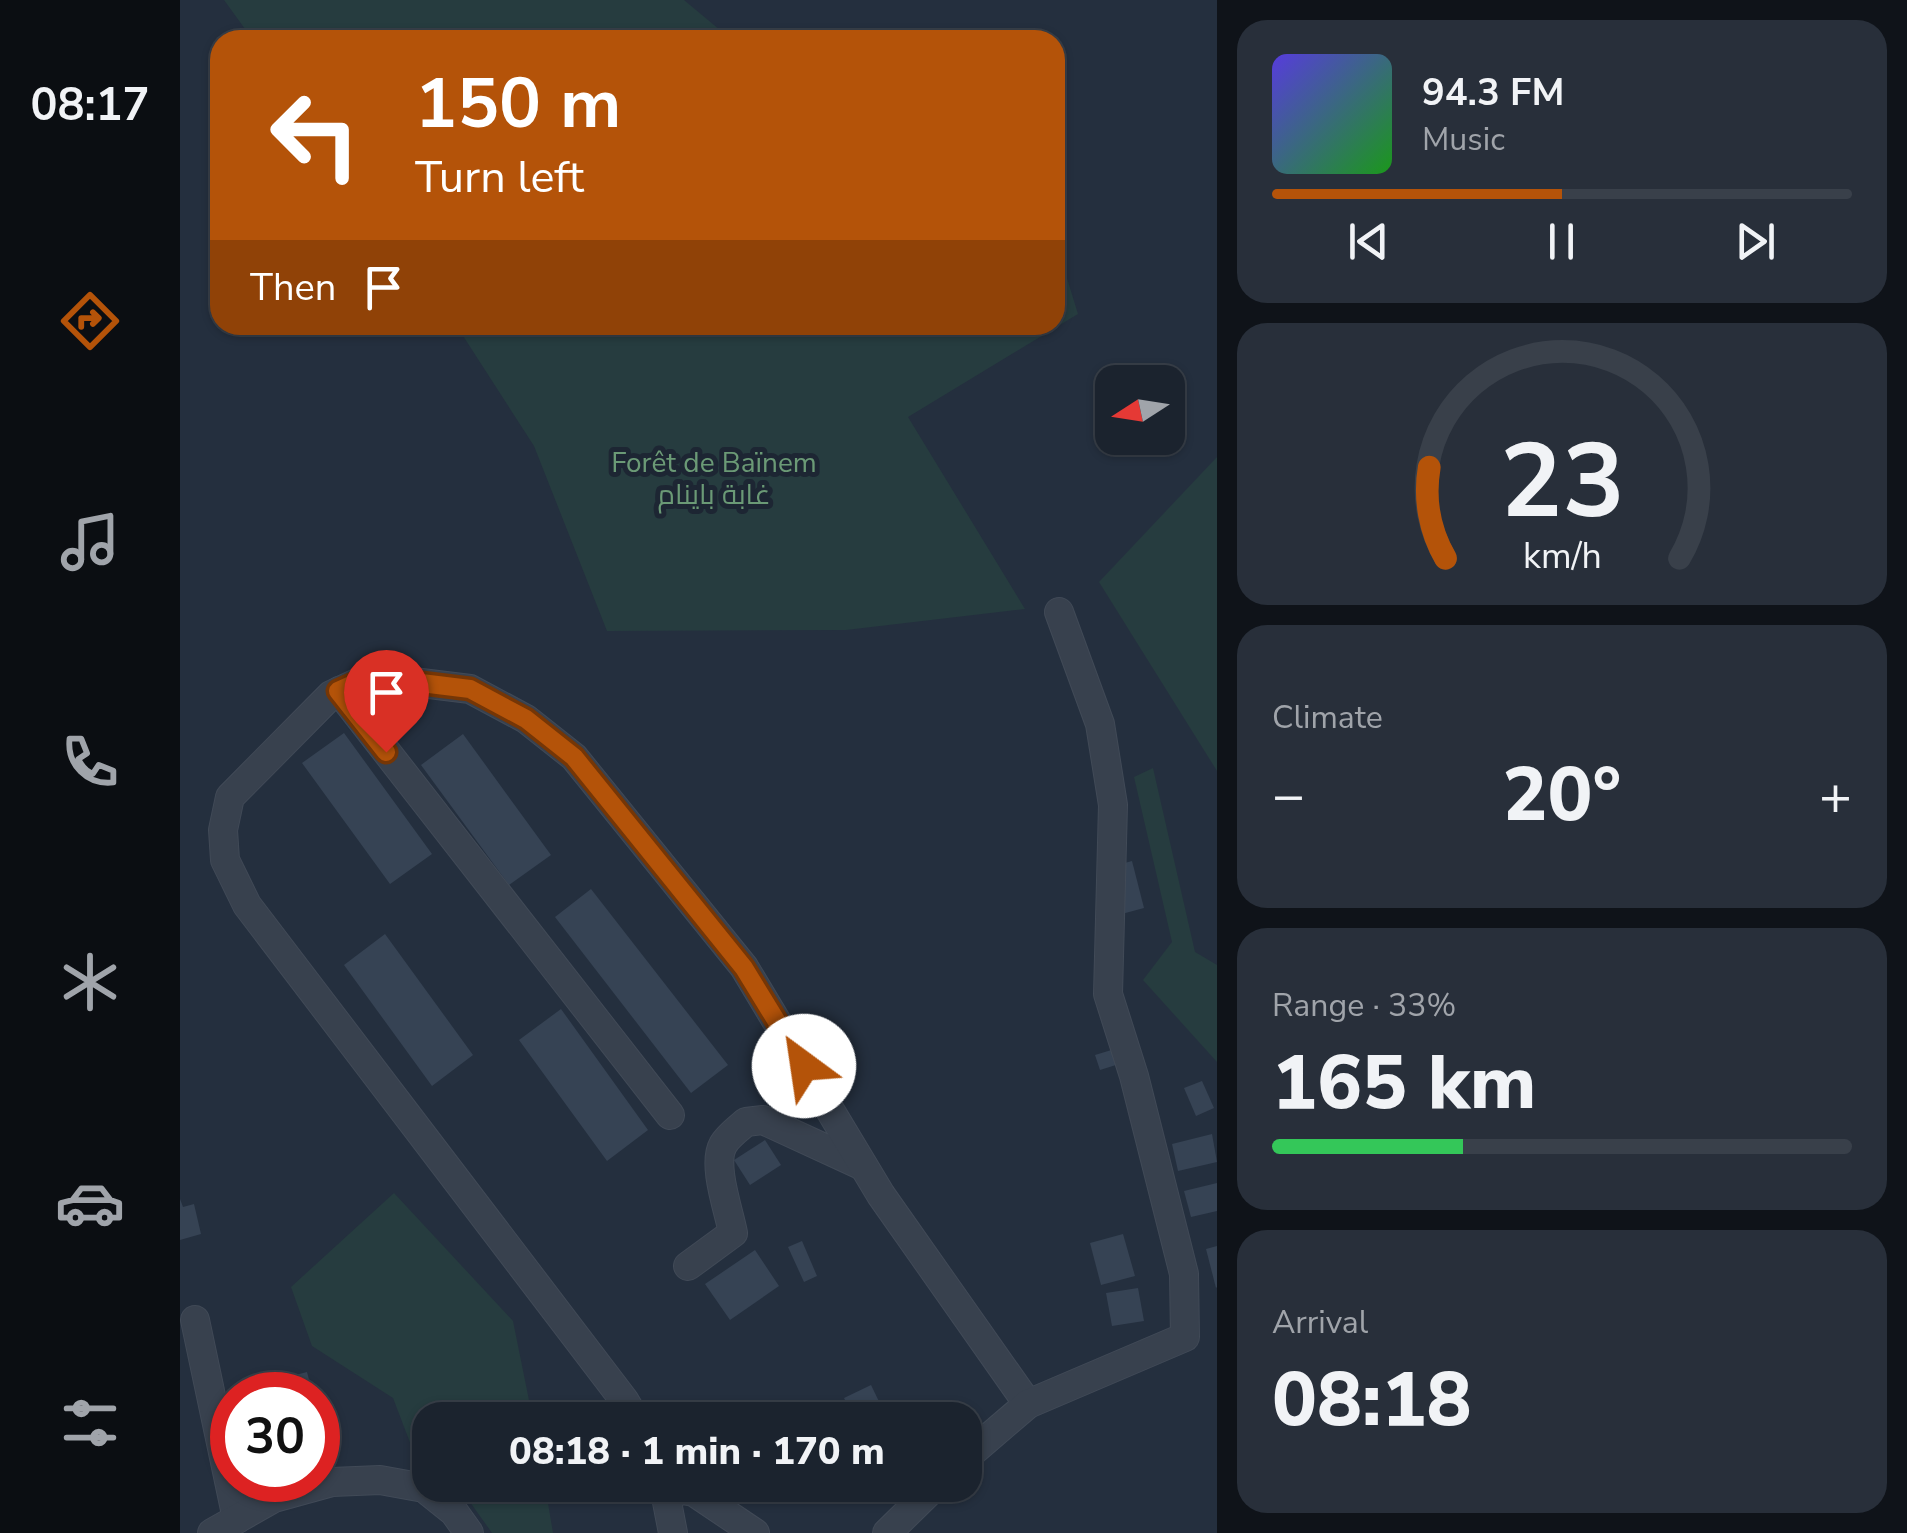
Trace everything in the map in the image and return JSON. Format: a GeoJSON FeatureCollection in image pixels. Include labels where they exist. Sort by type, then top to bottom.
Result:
{"type":"FeatureCollection","features":[{"type":"Feature","properties":{"kind":"street"},"geometry":{"type":"LineString","coordinates":[[982,1443],[1028,1404],[1184,1337],[1184,1274],[1134,1076],[1108,994],[1113,805],[1100,724],[1058,612]]}},
{"type":"Feature","properties":{"kind":"street"},"geometry":{"type":"LineString","coordinates":[[625,1402],[246,905],[226,860],[224,830],[230,798],[331,695],[360,681],[405,681],[470,689],[526,719],[574,757],[744,968],[881,1195],[1028,1404]]}},
{"type":"Feature","properties":{"kind":"street"},"geometry":{"type":"LineString","coordinates":[[338,691],[670,1115]]}},
{"type":"Feature","properties":{"kind":"street"},"geometry":{"type":"LineString","coordinates":[[688,1266],[734,1233],[720,1177],[720,1159],[722,1145],[746,1122],[763,1120],[863,1166]]}},
{"type":"Feature","properties":{"kind":"street"},"geometry":{"type":"LineString","coordinates":[[195,1320],[224,1526],[274,1498],[332,1482],[380,1480],[424,1488],[454,1512],[470,1533]]}},
{"type":"Feature","properties":{"kind":"street"},"geometry":{"type":"LineString","coordinates":[[667,1502],[674,1533]]}},
{"type":"Feature","properties":{"kind":"street"},"geometry":{"type":"LineString","coordinates":[[709,1502],[755,1533]]}},
{"type":"Feature","properties":{"kind":"street"},"geometry":{"type":"LineString","coordinates":[[887,1533],[919,1502]]}},
{"type":"Feature","properties":{"kind":"green space"},"geometry":{"type":"Polygon","coordinates":[[[224,0],[684,0],[720,30],[246,30],[224,0]]]}},
{"type":"Feature","properties":{"kind":"green space","name":"Forêt de Baïnem غابة باينام"},"geometry":{"type":"Polygon","coordinates":[[[1065,272],[1078,314],[1065,322],[1065,272]]]}},
{"type":"Feature","properties":{"kind":"green space","name":"Forêt de Baïnem غابة باينام"},"geometry":{"type":"Polygon","coordinates":[[[462,335],[1043,335],[908,417],[1025,609],[846,630],[607,631],[534,446],[462,335]]]}},
{"type":"Feature","properties":{"kind":"green space"},"geometry":{"type":"Polygon","coordinates":[[[1217,457],[1217,771],[1099,582],[1217,457]]]}},
{"type":"Feature","properties":{"kind":"green space"},"geometry":{"type":"Polygon","coordinates":[[[1153,768],[1195,952],[1217,965],[1217,1062],[1143,980],[1172,942],[1134,777],[1153,768]]]}},
{"type":"Feature","properties":{"kind":"green space"},"geometry":{"type":"Polygon","coordinates":[[[394,1193],[513,1321],[529,1402],[412,1402],[412,1448],[393,1398],[312,1346],[291,1287],[394,1193]]]}},
{"type":"Feature","properties":{"kind":"green space"},"geometry":{"type":"Polygon","coordinates":[[[470,1502],[548,1502],[553,1533],[492,1533],[470,1502]]]}},
{"type":"Feature","properties":{"kind":"building"},"geometry":{"type":"Polygon","coordinates":[[[344,733],[432,854],[390,884],[302,763],[344,733]]]}},
{"type":"Feature","properties":{"kind":"building"},"geometry":{"type":"Polygon","coordinates":[[[463,734],[551,855],[509,885],[421,765],[463,734]]]}},
{"type":"Feature","properties":{"kind":"building"},"geometry":{"type":"Polygon","coordinates":[[[1132,861],[1144,908],[1118,915],[1106,868],[1132,861]]]}},
{"type":"Feature","properties":{"kind":"building"},"geometry":{"type":"Polygon","coordinates":[[[591,889],[728,1065],[691,1093],[555,917],[591,889]]]}},
{"type":"Feature","properties":{"kind":"building"},"geometry":{"type":"Polygon","coordinates":[[[385,934],[473,1055],[432,1086],[344,965],[385,934]]]}},
{"type":"Feature","properties":{"kind":"building"},"geometry":{"type":"Polygon","coordinates":[[[561,1009],[648,1130],[607,1161],[519,1040],[561,1009]]]}},
{"type":"Feature","properties":{"kind":"building"},"geometry":{"type":"Polygon","coordinates":[[[1131,1044],[1135,1059],[1100,1070],[1095,1055],[1131,1044]]]}},
{"type":"Feature","properties":{"kind":"building"},"geometry":{"type":"Polygon","coordinates":[[[1202,1081],[1214,1108],[1196,1116],[1184,1088],[1202,1081]]]}},
{"type":"Feature","properties":{"kind":"building"},"geometry":{"type":"Polygon","coordinates":[[[1212,1134],[1217,1162],[1178,1171],[1172,1144],[1212,1134]]]}},
{"type":"Feature","properties":{"kind":"building"},"geometry":{"type":"Polygon","coordinates":[[[765,1140],[781,1165],[750,1185],[734,1160],[765,1140]]]}},
{"type":"Feature","properties":{"kind":"building"},"geometry":{"type":"Polygon","coordinates":[[[1217,1183],[1217,1211],[1191,1217],[1184,1191],[1217,1183]]]}},
{"type":"Feature","properties":{"kind":"building"},"geometry":{"type":"Polygon","coordinates":[[[180,1199],[183,1207],[194,1204],[201,1234],[180,1240],[180,1199]]]}},
{"type":"Feature","properties":{"kind":"building"},"geometry":{"type":"Polygon","coordinates":[[[1123,1234],[1135,1276],[1101,1285],[1090,1243],[1123,1234]]]}},
{"type":"Feature","properties":{"kind":"building"},"geometry":{"type":"Polygon","coordinates":[[[802,1241],[817,1276],[804,1282],[788,1247],[802,1241]]]}},
{"type":"Feature","properties":{"kind":"building"},"geometry":{"type":"Polygon","coordinates":[[[1217,1246],[1217,1287],[1216,1288],[1206,1249],[1217,1246]]]}},
{"type":"Feature","properties":{"kind":"building"},"geometry":{"type":"Polygon","coordinates":[[[755,1250],[779,1286],[730,1320],[705,1284],[755,1250]]]}},
{"type":"Feature","properties":{"kind":"building"},"geometry":{"type":"Polygon","coordinates":[[[1138,1288],[1144,1321],[1112,1326],[1106,1293],[1138,1288]]]}},
{"type":"Feature","properties":{"kind":"building"},"geometry":{"type":"Polygon","coordinates":[[[871,1385],[879,1402],[846,1402],[844,1398],[871,1385]]]}},
{"type":"Feature","properties":{"kind":"route"},"geometry":{"type":"LineString","coordinates":[[386,752],[338,691],[360,681],[405,681],[470,689],[526,719],[574,757],[744,968],[804,1066]]}}]}
